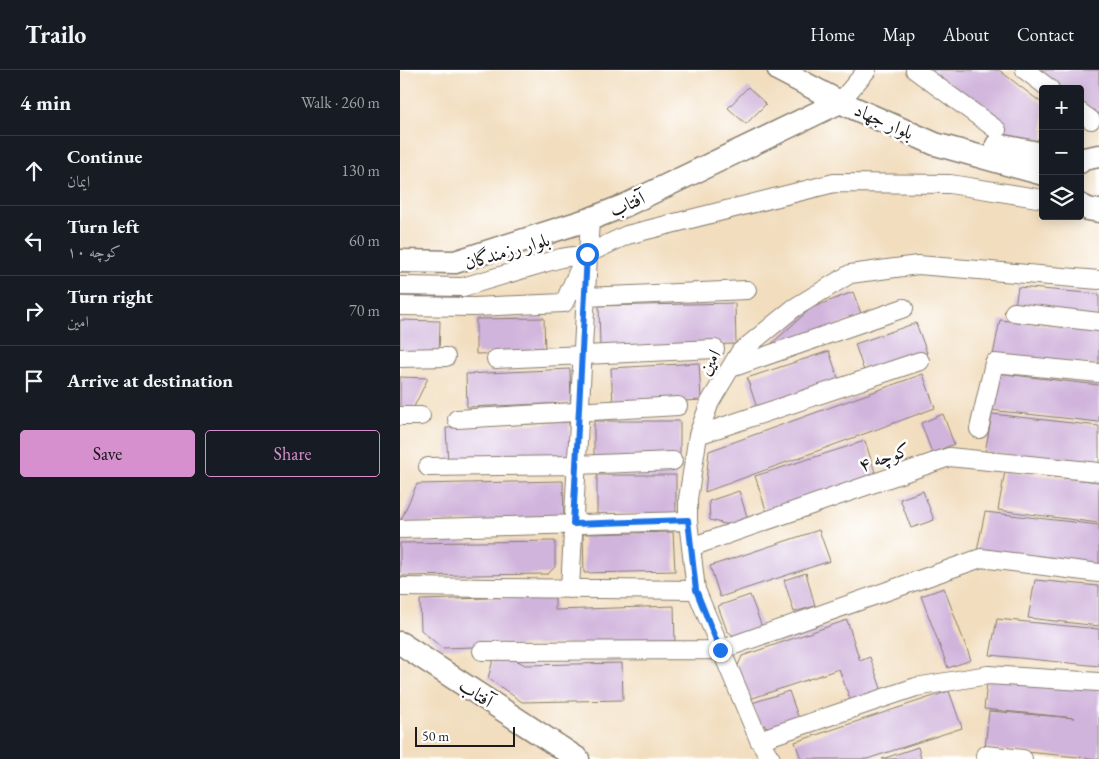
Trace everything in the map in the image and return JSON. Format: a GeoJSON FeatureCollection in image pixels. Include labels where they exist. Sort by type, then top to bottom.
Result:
{"type":"FeatureCollection","features":[{"type":"Feature","properties":{"kind":"main road"},"geometry":{"type":"LineString","coordinates":[[779,70],[840,102]]}},
{"type":"Feature","properties":{"kind":"main road","name":"بلوار جهاد"},"geometry":{"type":"LineString","coordinates":[[840,102],[928,130],[1039,153]]}},
{"type":"Feature","properties":{"kind":"main road","name":"بلوار جهاد"},"geometry":{"type":"LineString","coordinates":[[840,102],[935,144],[1039,173]]}},
{"type":"Feature","properties":{"kind":"main road","name":"آفتاب"},"geometry":{"type":"LineString","coordinates":[[400,260],[455,262],[590,220],[626,205],[840,102]]}},
{"type":"Feature","properties":{"kind":"main road"},"geometry":{"type":"LineString","coordinates":[[1084,208],[1088,210],[1099,211]]}},
{"type":"Feature","properties":{"kind":"main road","name":"آفتاب"},"geometry":{"type":"LineString","coordinates":[[400,644],[578,759]]}},
{"type":"Feature","properties":{"kind":"street"},"geometry":{"type":"LineString","coordinates":[[840,102],[867,70]]}},
{"type":"Feature","properties":{"kind":"street"},"geometry":{"type":"LineString","coordinates":[[915,70],[997,130]]}},
{"type":"Feature","properties":{"kind":"street"},"geometry":{"type":"LineString","coordinates":[[1025,70],[1045,85]]}},
{"type":"Feature","properties":{"kind":"street","name":"بلوار رزمندگان"},"geometry":{"type":"LineString","coordinates":[[400,286],[462,287],[561,258],[587,254],[627,235],[834,183],[950,184],[1039,198]]}},
{"type":"Feature","properties":{"kind":"street"},"geometry":{"type":"LineString","coordinates":[[570,589],[590,220]]}},
{"type":"Feature","properties":{"kind":"street"},"geometry":{"type":"LineString","coordinates":[[400,306],[474,307],[564,303],[587,254]]}},
{"type":"Feature","properties":{"kind":"street","name":"امین"},"geometry":{"type":"LineString","coordinates":[[771,759],[759,740],[696,590],[690,547],[688,499],[698,436],[710,402],[740,352],[794,308],[850,274],[918,265],[1099,280]]}},
{"type":"Feature","properties":{"kind":"street"},"geometry":{"type":"LineString","coordinates":[[585,297],[747,290]]}},
{"type":"Feature","properties":{"kind":"street"},"geometry":{"type":"LineString","coordinates":[[731,368],[904,308]]}},
{"type":"Feature","properties":{"kind":"street"},"geometry":{"type":"LineString","coordinates":[[1014,312],[1099,322]]}},
{"type":"Feature","properties":{"kind":"street"},"geometry":{"type":"LineString","coordinates":[[496,359],[582,353],[715,349]]}},
{"type":"Feature","properties":{"kind":"street"},"geometry":{"type":"LineString","coordinates":[[400,358],[446,358]]}},
{"type":"Feature","properties":{"kind":"street"},"geometry":{"type":"LineString","coordinates":[[698,436],[920,362]]}},
{"type":"Feature","properties":{"kind":"street"},"geometry":{"type":"LineString","coordinates":[[979,429],[994,363],[1099,373]]}},
{"type":"Feature","properties":{"kind":"street"},"geometry":{"type":"LineString","coordinates":[[457,419],[678,406]]}},
{"type":"Feature","properties":{"kind":"street"},"geometry":{"type":"LineString","coordinates":[[400,416],[421,416]]}},
{"type":"Feature","properties":{"kind":"street","name":"کوچه ۴"},"geometry":{"type":"LineString","coordinates":[[690,547],[949,458],[1099,472]]}},
{"type":"Feature","properties":{"kind":"street"},"geometry":{"type":"LineString","coordinates":[[428,467],[576,465],[673,461]]}},
{"type":"Feature","properties":{"kind":"street"},"geometry":{"type":"LineString","coordinates":[[400,529],[688,520]]}},
{"type":"Feature","properties":{"kind":"street"},"geometry":{"type":"LineString","coordinates":[[482,651],[720,650],[981,558],[1099,573]]}},
{"type":"Feature","properties":{"kind":"street"},"geometry":{"type":"LineString","coordinates":[[400,587],[696,590]]}},
{"type":"Feature","properties":{"kind":"street"},"geometry":{"type":"LineString","coordinates":[[759,740],[916,687],[988,675],[1099,682]]}},
{"type":"Feature","properties":{"kind":"street"},"geometry":{"type":"LineString","coordinates":[[985,755],[1024,759]]}},
{"type":"Feature","properties":{"kind":"building"},"geometry":{"type":"Polygon","coordinates":[[[918,70],[999,70],[1039,101],[1039,139],[1033,144],[1009,141],[918,70]]]}},
{"type":"Feature","properties":{"kind":"building"},"geometry":{"type":"Polygon","coordinates":[[[1035,70],[1099,70],[1099,117],[1084,106],[1084,85],[1056,85],[1035,70]]]}},
{"type":"Feature","properties":{"kind":"building"},"geometry":{"type":"Polygon","coordinates":[[[748,87],[766,104],[746,124],[728,108],[748,87]]]}},
{"type":"Feature","properties":{"kind":"building"},"geometry":{"type":"Polygon","coordinates":[[[1018,287],[1099,294],[1099,319],[1014,312],[1018,287]]]}},
{"type":"Feature","properties":{"kind":"building"},"geometry":{"type":"Polygon","coordinates":[[[853,292],[862,316],[757,357],[811,308],[853,292]]]}},
{"type":"Feature","properties":{"kind":"building"},"geometry":{"type":"Polygon","coordinates":[[[735,303],[736,344],[600,347],[599,306],[735,303]]]}},
{"type":"Feature","properties":{"kind":"building"},"geometry":{"type":"Polygon","coordinates":[[[544,318],[545,352],[476,354],[476,319],[544,318]]]}},
{"type":"Feature","properties":{"kind":"building"},"geometry":{"type":"Polygon","coordinates":[[[400,320],[440,321],[439,355],[400,354],[400,320]]]}},
{"type":"Feature","properties":{"kind":"building"},"geometry":{"type":"Polygon","coordinates":[[[1000,320],[1099,331],[1099,365],[993,355],[1000,320]]]}},
{"type":"Feature","properties":{"kind":"building"},"geometry":{"type":"Polygon","coordinates":[[[916,323],[927,353],[865,374],[855,344],[916,323]]]}},
{"type":"Feature","properties":{"kind":"building"},"geometry":{"type":"Polygon","coordinates":[[[829,351],[840,384],[758,411],[747,378],[829,351]]]}},
{"type":"Feature","properties":{"kind":"building"},"geometry":{"type":"Polygon","coordinates":[[[699,363],[701,400],[613,405],[611,368],[699,363]]]}},
{"type":"Feature","properties":{"kind":"building"},"geometry":{"type":"Polygon","coordinates":[[[570,369],[571,403],[467,407],[466,374],[570,369]]]}},
{"type":"Feature","properties":{"kind":"building"},"geometry":{"type":"Polygon","coordinates":[[[996,373],[1099,385],[1099,422],[990,410],[996,373]]]}},
{"type":"Feature","properties":{"kind":"building"},"geometry":{"type":"Polygon","coordinates":[[[923,374],[935,408],[705,492],[709,451],[923,374]]]}},
{"type":"Feature","properties":{"kind":"building"},"geometry":{"type":"Polygon","coordinates":[[[400,377],[428,378],[412,411],[400,411],[400,377]]]}},
{"type":"Feature","properties":{"kind":"building"},"geometry":{"type":"Polygon","coordinates":[[[943,414],[954,444],[932,453],[921,423],[943,414]]]}},
{"type":"Feature","properties":{"kind":"building"},"geometry":{"type":"Polygon","coordinates":[[[992,414],[1099,426],[1099,465],[985,452],[992,414]]]}},
{"type":"Feature","properties":{"kind":"building"},"geometry":{"type":"Polygon","coordinates":[[[594,421],[680,421],[680,458],[594,458],[594,421]]]}},
{"type":"Feature","properties":{"kind":"building"},"geometry":{"type":"Polygon","coordinates":[[[569,422],[571,458],[448,464],[446,428],[569,422]]]}},
{"type":"Feature","properties":{"kind":"building"},"geometry":{"type":"Polygon","coordinates":[[[865,441],[877,478],[767,513],[755,476],[865,441]]]}},
{"type":"Feature","properties":{"kind":"building"},"geometry":{"type":"Polygon","coordinates":[[[1005,471],[1099,482],[1099,523],[998,510],[1005,471]]]}},
{"type":"Feature","properties":{"kind":"building"},"geometry":{"type":"Polygon","coordinates":[[[597,475],[676,475],[676,514],[597,514],[597,475]]]}},
{"type":"Feature","properties":{"kind":"building"},"geometry":{"type":"Polygon","coordinates":[[[563,481],[564,521],[400,522],[417,484],[563,481]]]}},
{"type":"Feature","properties":{"kind":"building"},"geometry":{"type":"Polygon","coordinates":[[[739,491],[749,523],[736,527],[710,520],[709,501],[739,491]]]}},
{"type":"Feature","properties":{"kind":"building"},"geometry":{"type":"Polygon","coordinates":[[[923,491],[934,520],[911,528],[900,499],[923,491]]]}},
{"type":"Feature","properties":{"kind":"building"},"geometry":{"type":"Polygon","coordinates":[[[985,512],[1099,525],[1099,565],[977,551],[985,512]]]}},
{"type":"Feature","properties":{"kind":"building"},"geometry":{"type":"Polygon","coordinates":[[[819,530],[830,561],[720,597],[710,566],[819,530]]]}},
{"type":"Feature","properties":{"kind":"building"},"geometry":{"type":"Polygon","coordinates":[[[673,532],[675,571],[584,573],[583,534],[673,532]]]}},
{"type":"Feature","properties":{"kind":"building"},"geometry":{"type":"Polygon","coordinates":[[[555,541],[555,567],[548,574],[400,576],[400,543],[555,541]]]}},
{"type":"Feature","properties":{"kind":"building"},"geometry":{"type":"Polygon","coordinates":[[[806,573],[815,606],[794,612],[784,580],[806,573]]]}},
{"type":"Feature","properties":{"kind":"building"},"geometry":{"type":"Polygon","coordinates":[[[1035,580],[1099,586],[1099,626],[1028,618],[1035,580]]]}},
{"type":"Feature","properties":{"kind":"building"},"geometry":{"type":"Polygon","coordinates":[[[944,588],[971,660],[948,668],[921,596],[944,588]]]}},
{"type":"Feature","properties":{"kind":"building"},"geometry":{"type":"Polygon","coordinates":[[[750,595],[762,627],[736,637],[727,631],[718,606],[750,595]]]}},
{"type":"Feature","properties":{"kind":"building"},"geometry":{"type":"Polygon","coordinates":[[[555,596],[555,610],[674,606],[675,641],[442,648],[421,630],[420,600],[555,596]]]}},
{"type":"Feature","properties":{"kind":"building"},"geometry":{"type":"Polygon","coordinates":[[[997,619],[1099,629],[1099,666],[990,655],[997,619]]]}},
{"type":"Feature","properties":{"kind":"building"},"geometry":{"type":"Polygon","coordinates":[[[847,620],[860,661],[870,657],[883,694],[852,705],[839,669],[747,700],[736,670],[742,656],[847,620]]]}},
{"type":"Feature","properties":{"kind":"building"},"geometry":{"type":"Polygon","coordinates":[[[514,659],[525,665],[622,663],[623,700],[522,702],[488,678],[493,660],[514,659]]]}},
{"type":"Feature","properties":{"kind":"building"},"geometry":{"type":"Polygon","coordinates":[[[988,675],[1099,686],[1099,759],[985,748],[989,711],[1075,718],[984,709],[988,675]]]}},
{"type":"Feature","properties":{"kind":"building"},"geometry":{"type":"Polygon","coordinates":[[[789,691],[800,722],[776,730],[760,724],[752,703],[789,691]]]}},
{"type":"Feature","properties":{"kind":"building"},"geometry":{"type":"Polygon","coordinates":[[[949,691],[962,728],[867,759],[801,759],[795,742],[949,691]]]}},
{"type":"Feature","properties":{"kind":"building"},"geometry":{"type":"Polygon","coordinates":[[[918,747],[921,759],[882,759],[918,747]]]}},
{"type":"Feature","properties":{"kind":"route"},"geometry":{"type":"LineString","coordinates":[[587,254],[573,524],[688,520],[696,590],[720,650]]}}]}
